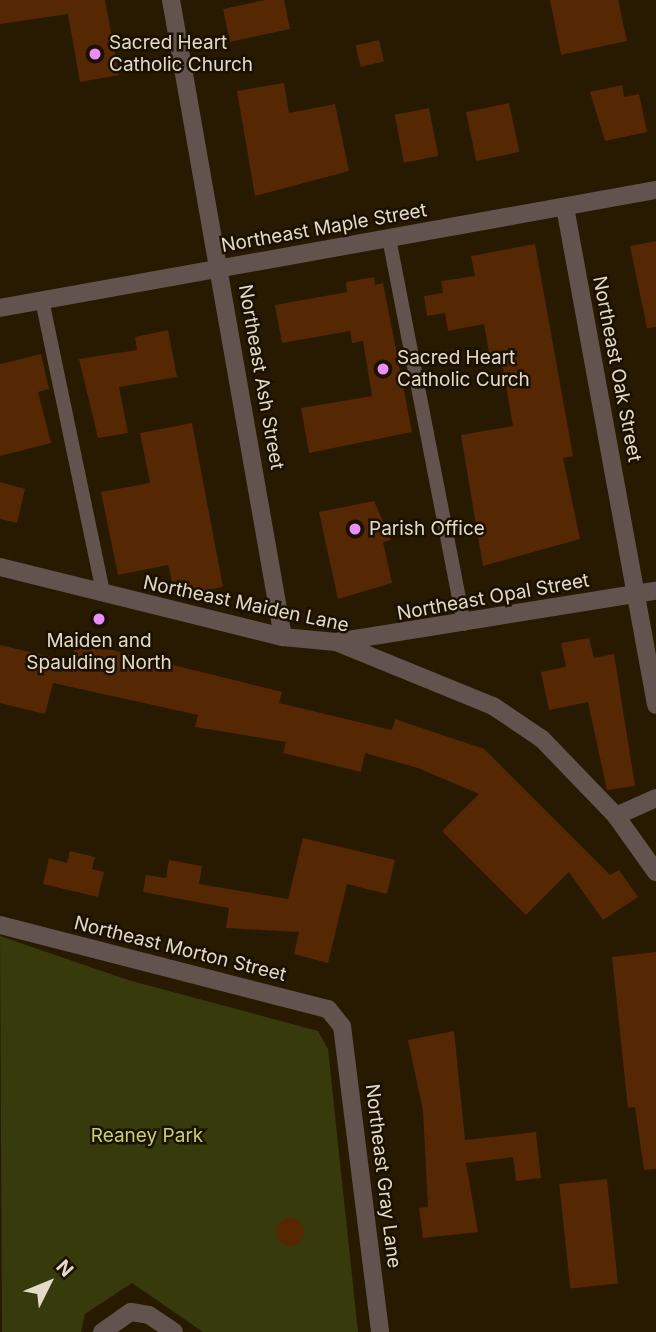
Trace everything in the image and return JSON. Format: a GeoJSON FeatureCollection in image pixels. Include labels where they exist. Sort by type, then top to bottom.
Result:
{"type":"FeatureCollection","features":[{"type":"Feature","properties":{"kind":"street","name":"Northeast Ash Street"},"geometry":{"type":"LineString","coordinates":[[172,0],[284,637]]}},
{"type":"Feature","properties":{"kind":"street","name":"Northeast Maple Street"},"geometry":{"type":"LineString","coordinates":[[0,308],[656,190]]}},
{"type":"Feature","properties":{"kind":"street","name":"Northeast Oak Street"},"geometry":{"type":"LineString","coordinates":[[565,206],[656,705]]}},
{"type":"Feature","properties":{"kind":"street","name":"Northeast Maiden Lane"},"geometry":{"type":"LineString","coordinates":[[0,567],[284,637],[336,642],[493,706],[541,739],[616,816],[656,872]]}},
{"type":"Feature","properties":{"kind":"street","name":"Northeast Opal Street"},"geometry":{"type":"LineString","coordinates":[[336,642],[464,624],[656,591]]}},
{"type":"Feature","properties":{"kind":"street"},"geometry":{"type":"LineString","coordinates":[[616,816],[656,798]]}},
{"type":"Feature","properties":{"kind":"street","name":"Northeast Morton Street"},"geometry":{"type":"LineString","coordinates":[[0,925],[310,1003],[328,1009],[342,1026]]}},
{"type":"Feature","properties":{"kind":"street","name":"Northeast Gray Lane"},"geometry":{"type":"LineString","coordinates":[[342,1026],[380,1332]]}},
{"type":"Feature","properties":{"kind":"street"},"geometry":{"type":"LineString","coordinates":[[102,1332],[131,1312],[149,1315],[174,1332]]}},
{"type":"Feature","properties":{"kind":"lane"},"geometry":{"type":"LineString","coordinates":[[389,238],[464,624]]}},
{"type":"Feature","properties":{"kind":"lane"},"geometry":{"type":"LineString","coordinates":[[42,300],[103,593]]}},
{"type":"Feature","properties":{"kind":"green space","name":"Reaney Park"},"geometry":{"type":"Polygon","coordinates":[[[0,936],[128,980],[318,1031],[328,1049],[358,1332],[203,1332],[132,1283],[85,1314],[81,1332],[2,1332],[0,936]]]}},
{"type":"Feature","properties":{"kind":"building"},"geometry":{"type":"Polygon","coordinates":[[[0,0],[105,0],[119,75],[80,82],[68,14],[0,24],[0,0]]]}},
{"type":"Feature","properties":{"kind":"building"},"geometry":{"type":"Polygon","coordinates":[[[265,0],[284,0],[290,29],[230,42],[223,9],[265,0]]]}},
{"type":"Feature","properties":{"kind":"building"},"geometry":{"type":"Polygon","coordinates":[[[550,0],[618,0],[627,41],[561,55],[550,0]]]}},
{"type":"Feature","properties":{"kind":"building"},"geometry":{"type":"Polygon","coordinates":[[[379,40],[384,61],[361,67],[356,45],[379,40]]]}},
{"type":"Feature","properties":{"kind":"building"},"geometry":{"type":"Polygon","coordinates":[[[284,83],[289,113],[335,104],[349,171],[255,196],[237,91],[284,83]]]}},
{"type":"Feature","properties":{"kind":"building"},"geometry":{"type":"Polygon","coordinates":[[[622,85],[624,97],[639,94],[647,132],[605,141],[590,92],[622,85]]]}},
{"type":"Feature","properties":{"kind":"building"},"geometry":{"type":"Polygon","coordinates":[[[509,103],[519,152],[476,161],[466,112],[509,103]]]}},
{"type":"Feature","properties":{"kind":"building"},"geometry":{"type":"Polygon","coordinates":[[[429,108],[438,156],[404,163],[395,115],[429,108]]]}},
{"type":"Feature","properties":{"kind":"building"},"geometry":{"type":"Polygon","coordinates":[[[656,241],[656,327],[647,328],[630,246],[656,241]]]}},
{"type":"Feature","properties":{"kind":"building"},"geometry":{"type":"Polygon","coordinates":[[[535,244],[573,456],[563,458],[580,539],[483,566],[461,435],[513,426],[502,362],[491,364],[484,324],[448,331],[445,313],[427,316],[424,296],[443,293],[441,281],[475,276],[471,256],[535,244]]]}},
{"type":"Feature","properties":{"kind":"building","name":"Sacred Heart Catholic Curch"},"geometry":{"type":"Polygon","coordinates":[[[374,277],[375,285],[383,283],[412,432],[309,453],[301,408],[372,396],[363,341],[352,343],[350,331],[282,343],[275,305],[347,292],[346,282],[374,277]]]}},
{"type":"Feature","properties":{"kind":"building"},"geometry":{"type":"Polygon","coordinates":[[[168,330],[177,377],[119,387],[128,433],[98,438],[79,359],[137,350],[135,337],[168,330]]]}},
{"type":"Feature","properties":{"kind":"building"},"geometry":{"type":"Polygon","coordinates":[[[41,354],[49,389],[38,392],[51,443],[0,456],[0,364],[41,354]]]}},
{"type":"Feature","properties":{"kind":"building"},"geometry":{"type":"Polygon","coordinates":[[[192,423],[223,587],[185,594],[183,585],[173,586],[168,565],[118,575],[101,492],[150,483],[140,433],[192,423]]]}},
{"type":"Feature","properties":{"kind":"building"},"geometry":{"type":"Polygon","coordinates":[[[0,482],[25,489],[17,523],[0,519],[0,482]]]}},
{"type":"Feature","properties":{"kind":"building"},"geometry":{"type":"Polygon","coordinates":[[[374,501],[391,540],[383,542],[392,583],[338,599],[319,512],[374,501]]]}},
{"type":"Feature","properties":{"kind":"building"},"geometry":{"type":"Polygon","coordinates":[[[589,638],[594,658],[614,654],[635,786],[607,790],[588,702],[549,710],[541,672],[566,667],[561,643],[589,638]]]}},
{"type":"Feature","properties":{"kind":"building"},"geometry":{"type":"Polygon","coordinates":[[[76,641],[282,692],[279,703],[392,730],[395,719],[484,749],[610,875],[619,870],[638,897],[603,920],[569,872],[526,915],[442,831],[479,794],[418,768],[365,753],[361,772],[283,753],[286,742],[195,727],[198,715],[53,683],[45,714],[0,703],[0,645],[72,662],[76,641]]]}},
{"type":"Feature","properties":{"kind":"building"},"geometry":{"type":"Polygon","coordinates":[[[303,838],[395,860],[387,894],[347,884],[328,963],[294,954],[299,932],[226,928],[229,908],[143,892],[146,875],[166,878],[169,860],[202,866],[199,884],[288,899],[303,838]]]}},
{"type":"Feature","properties":{"kind":"building"},"geometry":{"type":"Polygon","coordinates":[[[70,851],[95,857],[92,869],[104,872],[98,897],[43,884],[49,858],[67,863],[70,851]]]}},
{"type":"Feature","properties":{"kind":"building"},"geometry":{"type":"Polygon","coordinates":[[[656,952],[656,1169],[644,1170],[635,1107],[628,1108],[612,957],[656,952]]]}},
{"type":"Feature","properties":{"kind":"building"},"geometry":{"type":"Polygon","coordinates":[[[454,1031],[465,1140],[536,1132],[541,1178],[516,1181],[513,1157],[466,1163],[478,1232],[423,1238],[419,1208],[428,1207],[423,1111],[408,1040],[454,1031]]]}},
{"type":"Feature","properties":{"kind":"building"},"geometry":{"type":"Polygon","coordinates":[[[607,1179],[618,1283],[570,1288],[559,1184],[607,1179]]]}},
{"type":"Feature","properties":{"kind":"building"},"geometry":{"type":"Polygon","coordinates":[[[290,1218],[300,1222],[304,1232],[300,1242],[290,1246],[280,1242],[276,1232],[280,1222],[290,1218]]]}},
{"type":"Feature","properties":{"kind":"place","name":"Sacred Heart Catholic Church"},"geometry":{"type":"Point","coordinates":[95,54]}},
{"type":"Feature","properties":{"kind":"place","name":"Sacred Heart Catholic Curch"},"geometry":{"type":"Point","coordinates":[383,369]}},
{"type":"Feature","properties":{"kind":"place","name":"Parish Office"},"geometry":{"type":"Point","coordinates":[355,529]}},
{"type":"Feature","properties":{"kind":"place","name":"Maiden and Spaulding North"},"geometry":{"type":"Point","coordinates":[99,619]}}]}
